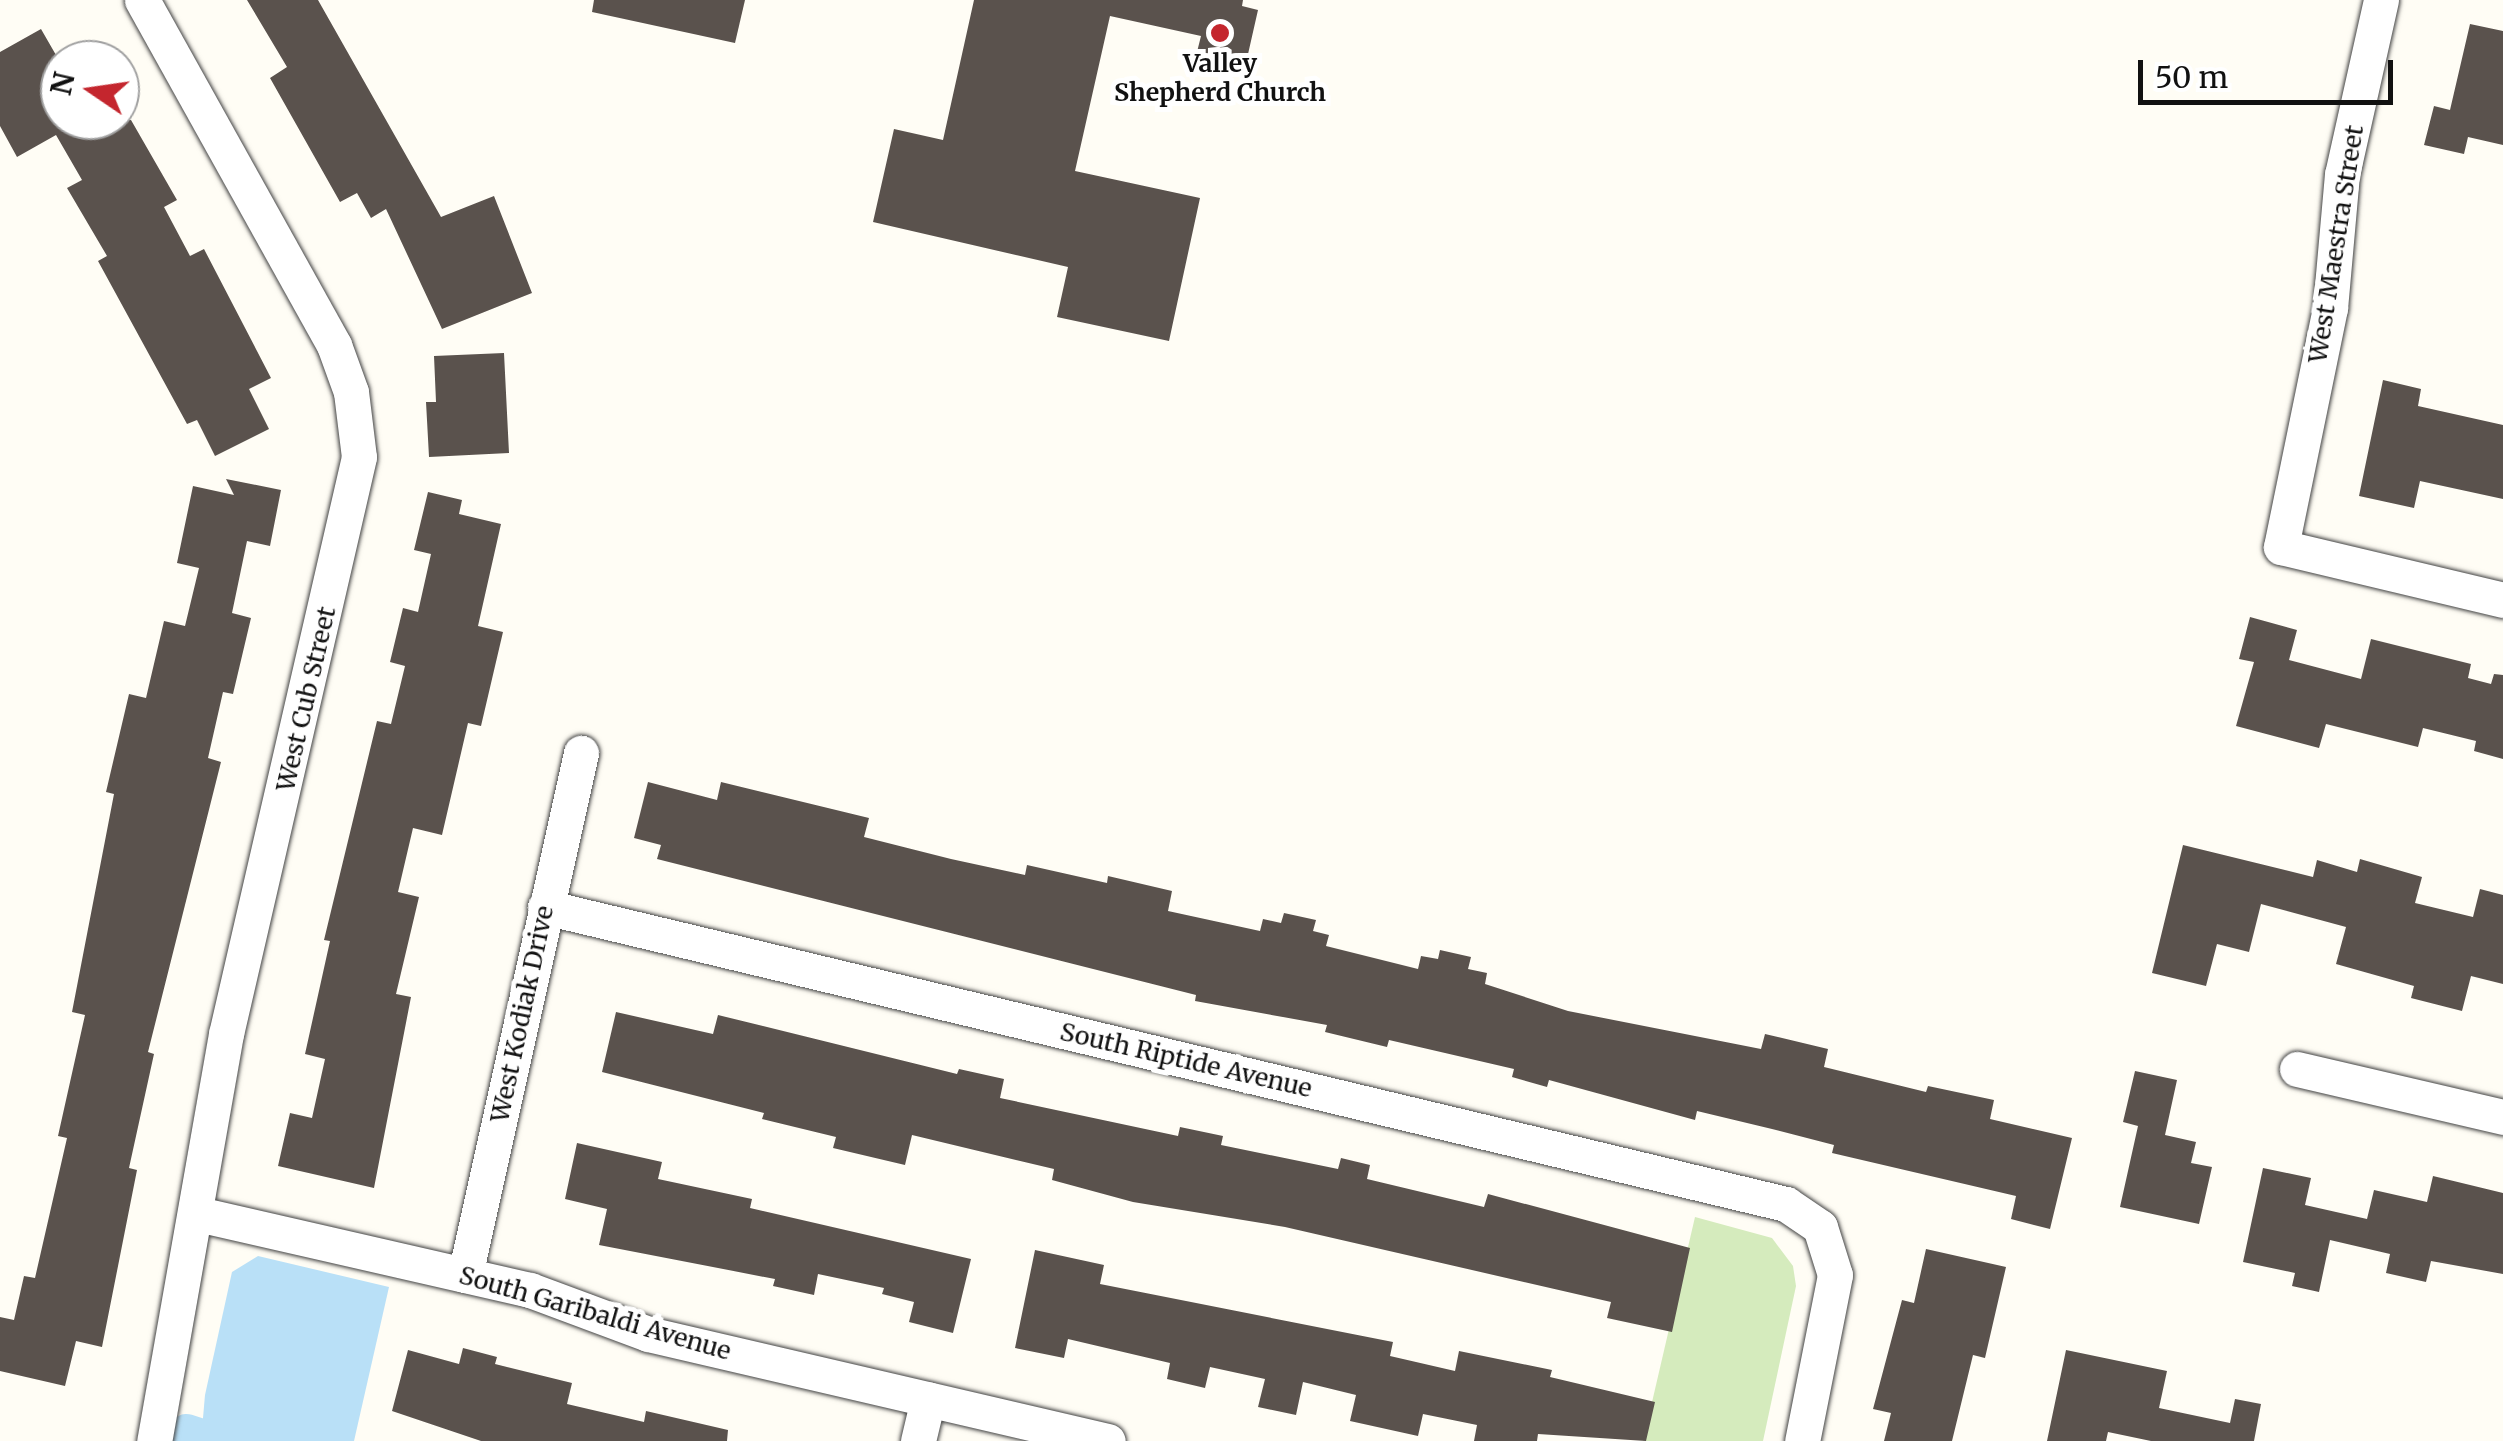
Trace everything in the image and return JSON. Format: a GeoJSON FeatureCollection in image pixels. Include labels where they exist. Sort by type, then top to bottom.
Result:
{"type":"FeatureCollection","features":[{"type":"Feature","properties":{"kind":"street","name":"West Cub Street"},"geometry":{"type":"LineString","coordinates":[[142,0],[334,345],[351,392],[359,457],[226,1034],[198,1214],[154,1441]]}},
{"type":"Feature","properties":{"kind":"street","name":"West Maestra Street"},"geometry":{"type":"LineString","coordinates":[[2381,0],[2342,174],[2330,308],[2282,547],[2503,600]]}},
{"type":"Feature","properties":{"kind":"street","name":"West Kodiak Drive"},"geometry":{"type":"LineString","coordinates":[[464,1275],[581,754]]}},
{"type":"Feature","properties":{"kind":"street","name":"South Riptide Avenue"},"geometry":{"type":"LineString","coordinates":[[545,908],[1786,1204],[1820,1228],[1836,1275],[1802,1441]]}},
{"type":"Feature","properties":{"kind":"street"},"geometry":{"type":"LineString","coordinates":[[2297,1069],[2503,1117]]}},
{"type":"Feature","properties":{"kind":"street","name":"South Garibaldi Avenue"},"geometry":{"type":"LineString","coordinates":[[198,1214],[530,1290],[648,1334],[1108,1441]]}},
{"type":"Feature","properties":{"kind":"street"},"geometry":{"type":"LineString","coordinates":[[918,1441],[928,1399]]}},
{"type":"Feature","properties":{"kind":"green space"},"geometry":{"type":"Polygon","coordinates":[[[1695,1217],[1772,1238],[1793,1266],[1796,1286],[1763,1441],[1643,1441],[1695,1217]]]}},
{"type":"Feature","properties":{"kind":"water"},"geometry":{"type":"Polygon","coordinates":[[[258,1256],[389,1287],[354,1441],[201,1441],[205,1395],[232,1272],[258,1256]]]}},
{"type":"Feature","properties":{"kind":"building"},"geometry":{"type":"Polygon","coordinates":[[[247,0],[318,0],[441,217],[494,196],[532,293],[442,329],[386,209],[371,218],[357,193],[340,202],[270,78],[287,67],[247,0]]]}},
{"type":"Feature","properties":{"kind":"building"},"geometry":{"type":"Polygon","coordinates":[[[594,0],[745,0],[735,43],[592,12],[594,0]]]}},
{"type":"Feature","properties":{"kind":"building"},"geometry":{"type":"Polygon","coordinates":[[[974,0],[1243,0],[1242,6],[1258,10],[1246,63],[1197,52],[1201,36],[1110,16],[1075,171],[1200,198],[1169,341],[1057,317],[1068,267],[873,222],[894,129],[943,140],[974,0]]]}},
{"type":"Feature","properties":{"kind":"building"},"geometry":{"type":"Polygon","coordinates":[[[2470,24],[2503,31],[2503,145],[2468,137],[2464,154],[2424,145],[2434,106],[2450,110],[2470,24]]]}},
{"type":"Feature","properties":{"kind":"building"},"geometry":{"type":"Polygon","coordinates":[[[41,29],[47,40],[40,40],[40,140],[47,140],[17,157],[0,126],[0,52],[41,29]]]}},
{"type":"Feature","properties":{"kind":"building"},"geometry":{"type":"Polygon","coordinates":[[[140,136],[177,200],[164,207],[190,256],[204,249],[271,378],[249,389],[269,429],[215,456],[197,420],[187,424],[98,261],[107,256],[67,188],[82,180],[59,140],[140,140],[140,136]]]}},
{"type":"Feature","properties":{"kind":"building"},"geometry":{"type":"Polygon","coordinates":[[[504,353],[509,453],[429,457],[426,402],[436,402],[434,356],[504,353]]]}},
{"type":"Feature","properties":{"kind":"building"},"geometry":{"type":"Polygon","coordinates":[[[2383,380],[2421,389],[2418,406],[2503,425],[2503,499],[2420,481],[2414,508],[2359,496],[2383,380]]]}},
{"type":"Feature","properties":{"kind":"building"},"geometry":{"type":"Polygon","coordinates":[[[226,479],[281,490],[270,546],[247,541],[232,613],[251,618],[233,694],[223,692],[208,758],[221,762],[148,1052],[154,1054],[129,1168],[137,1170],[102,1347],[76,1341],[65,1386],[0,1371],[0,1317],[14,1320],[24,1276],[35,1278],[67,1138],[58,1136],[85,1015],[72,1012],[114,794],[106,792],[129,694],[146,698],[164,621],[185,626],[199,568],[177,563],[193,486],[234,495],[226,479]]]}},
{"type":"Feature","properties":{"kind":"building"},"geometry":{"type":"Polygon","coordinates":[[[428,492],[462,500],[459,514],[501,524],[478,626],[503,632],[481,726],[468,723],[442,835],[413,828],[398,892],[419,897],[396,994],[411,997],[374,1188],[278,1166],[290,1113],[312,1118],[325,1059],[305,1054],[330,941],[324,940],[377,721],[391,724],[405,666],[390,662],[403,608],[418,612],[431,554],[414,550],[428,492]]]}},
{"type":"Feature","properties":{"kind":"building"},"geometry":{"type":"Polygon","coordinates":[[[2250,617],[2297,630],[2289,660],[2361,679],[2371,639],[2471,664],[2468,678],[2491,684],[2494,674],[2503,675],[2503,759],[2474,751],[2476,741],[2423,728],[2418,747],[2326,724],[2319,748],[2236,726],[2254,662],[2239,659],[2250,617]]]}},
{"type":"Feature","properties":{"kind":"building"},"geometry":{"type":"Polygon","coordinates":[[[648,782],[717,800],[721,782],[869,818],[864,837],[951,859],[1025,875],[1027,865],[1107,883],[1108,876],[1172,891],[1168,911],[1260,931],[1263,919],[1281,923],[1284,913],[1316,920],[1313,931],[1329,935],[1326,946],[1418,969],[1421,956],[1438,959],[1440,950],[1471,957],[1468,969],[1487,973],[1485,984],[1568,1011],[1761,1049],[1765,1034],[1828,1049],[1824,1067],[1926,1092],[1928,1086],[1994,1100],[1990,1119],[2072,1138],[2050,1229],[2011,1219],[2016,1196],[1832,1153],[1834,1145],[1697,1111],[1695,1120],[1549,1080],[1547,1087],[1512,1077],[1514,1069],[1389,1040],[1387,1047],[1325,1032],[1327,1025],[1195,1001],[1196,995],[657,859],[661,845],[634,838],[648,782]]]}},
{"type":"Feature","properties":{"kind":"building"},"geometry":{"type":"Polygon","coordinates":[[[2183,845],[2313,877],[2317,860],[2357,872],[2360,859],[2422,877],[2415,903],[2473,917],[2480,889],[2503,895],[2503,984],[2471,976],[2462,1011],[2411,998],[2414,986],[2336,964],[2346,927],[2261,904],[2249,952],[2217,944],[2206,986],[2152,973],[2183,845]]]}},
{"type":"Feature","properties":{"kind":"building"},"geometry":{"type":"Polygon","coordinates":[[[616,1012],[713,1034],[718,1015],[957,1074],[959,1069],[1004,1079],[1000,1098],[1178,1136],[1180,1127],[1223,1136],[1221,1145],[1338,1169],[1341,1158],[1370,1165],[1367,1179],[1484,1207],[1488,1194],[1690,1248],[1672,1332],[1607,1318],[1611,1302],[1285,1227],[1133,1202],[1052,1180],[1054,1169],[912,1135],[905,1165],[833,1148],[836,1137],[762,1119],[764,1113],[602,1072],[616,1012]]]}},
{"type":"Feature","properties":{"kind":"building"},"geometry":{"type":"Polygon","coordinates":[[[2135,1071],[2177,1080],[2165,1135],[2196,1142],[2191,1163],[2212,1167],[2199,1224],[2120,1207],[2138,1126],[2123,1122],[2135,1071]]]}},
{"type":"Feature","properties":{"kind":"building"},"geometry":{"type":"Polygon","coordinates":[[[577,1143],[662,1162],[658,1179],[752,1199],[750,1208],[971,1259],[953,1333],[909,1322],[914,1302],[882,1294],[884,1288],[818,1274],[814,1295],[773,1286],[775,1279],[599,1245],[607,1209],[565,1199],[577,1143]]]}},
{"type":"Feature","properties":{"kind":"building"},"geometry":{"type":"Polygon","coordinates":[[[2263,1168],[2311,1178],[2305,1205],[2367,1219],[2374,1190],[2427,1202],[2433,1176],[2503,1193],[2503,1274],[2431,1261],[2426,1282],[2386,1273],[2390,1254],[2330,1240],[2319,1292],[2292,1286],[2295,1273],[2243,1262],[2263,1168]]]}},
{"type":"Feature","properties":{"kind":"building"},"geometry":{"type":"Polygon","coordinates":[[[1926,1249],[2006,1267],[1985,1358],[1973,1355],[1952,1441],[1884,1441],[1891,1413],[1873,1409],[1902,1300],[1914,1303],[1926,1249]]]}},
{"type":"Feature","properties":{"kind":"building"},"geometry":{"type":"Polygon","coordinates":[[[1035,1250],[1104,1265],[1100,1284],[1393,1342],[1390,1356],[1455,1371],[1459,1351],[1552,1370],[1550,1377],[1655,1402],[1646,1441],[1538,1434],[1537,1441],[1474,1441],[1477,1425],[1423,1414],[1418,1436],[1350,1421],[1356,1395],[1303,1382],[1296,1415],[1258,1407],[1265,1379],[1210,1367],[1205,1388],[1167,1379],[1170,1363],[1068,1339],[1064,1358],[1015,1348],[1035,1250]]]}},
{"type":"Feature","properties":{"kind":"building"},"geometry":{"type":"Polygon","coordinates":[[[463,1348],[497,1357],[495,1364],[572,1383],[567,1404],[644,1422],[646,1411],[728,1430],[727,1441],[481,1441],[392,1411],[408,1350],[459,1364],[463,1348]]]}},
{"type":"Feature","properties":{"kind":"building"},"geometry":{"type":"Polygon","coordinates":[[[2066,1350],[2167,1371],[2159,1408],[2230,1423],[2235,1399],[2261,1404],[2254,1441],[2151,1441],[2108,1432],[2106,1441],[2047,1441],[2066,1350]]]}},
{"type":"Feature","properties":{"kind":"waterway"},"geometry":{"type":"LineString","coordinates":[[186,1431],[217,1441]]}},
{"type":"Feature","properties":{"kind":"place","name":"Valley Shepherd Church"},"geometry":{"type":"Point","coordinates":[1220,33]}}]}
